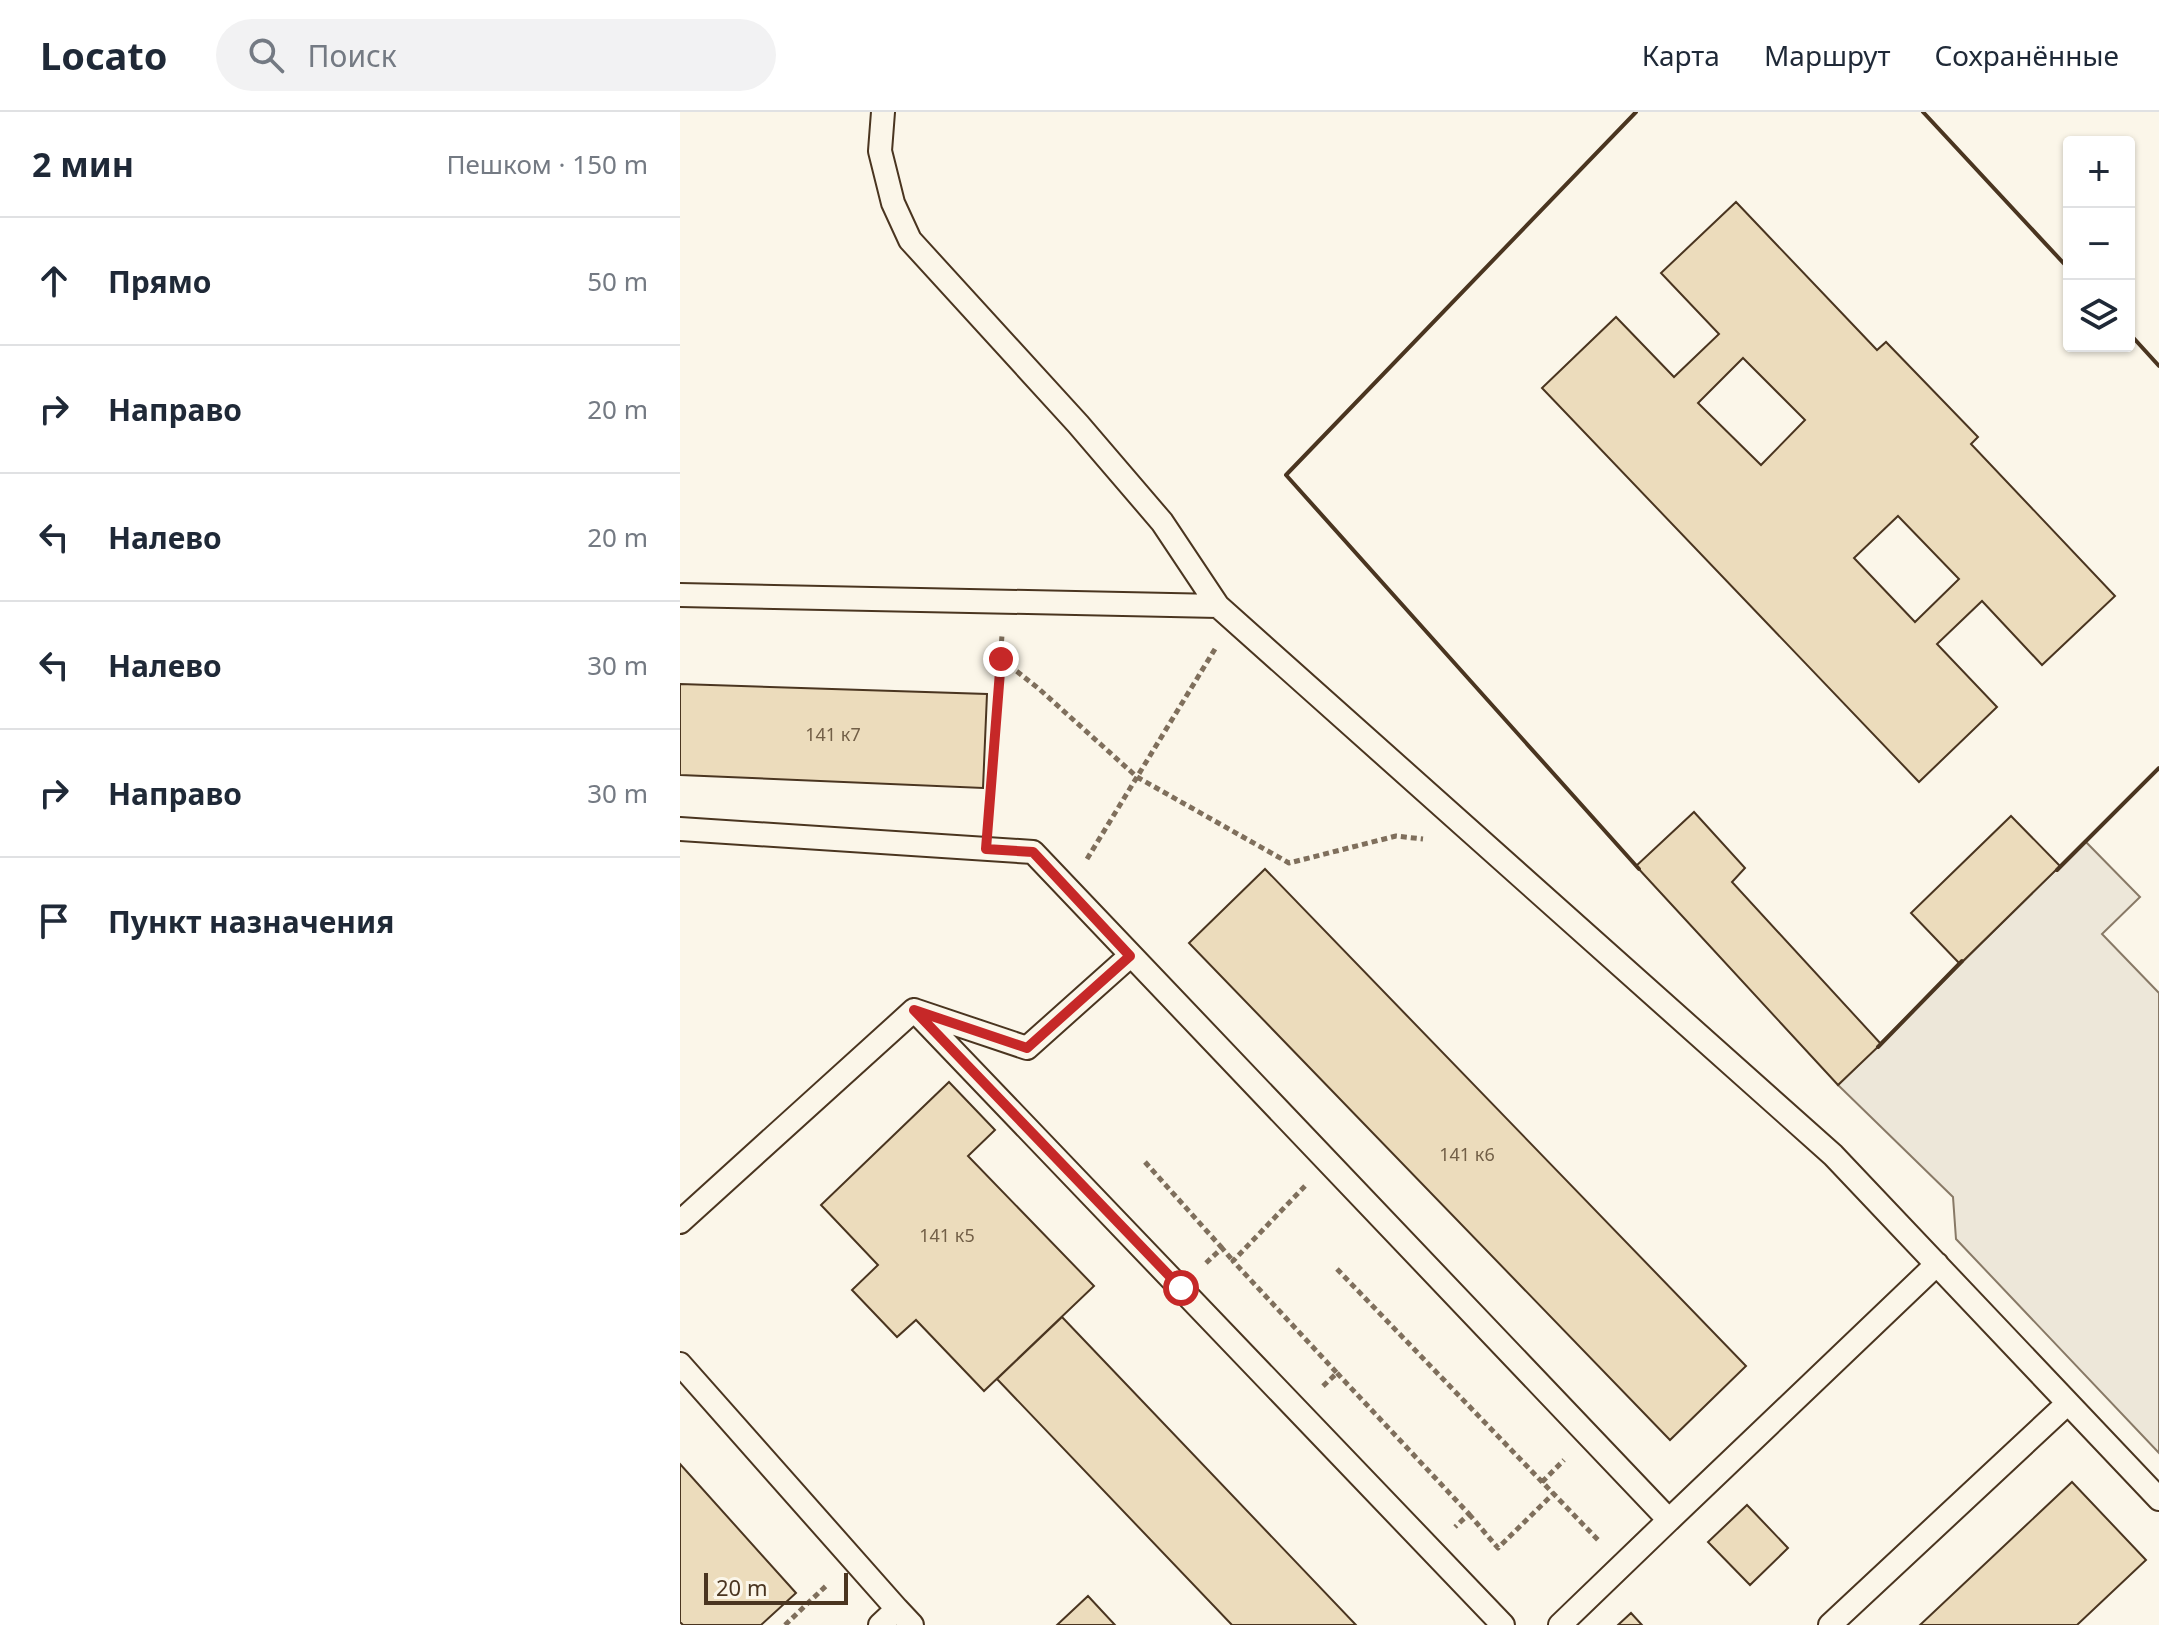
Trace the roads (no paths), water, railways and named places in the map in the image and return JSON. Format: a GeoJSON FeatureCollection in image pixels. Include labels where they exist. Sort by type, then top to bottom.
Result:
{"type":"FeatureCollection","features":[{"type":"Feature","properties":{"kind":"lane"},"geometry":{"type":"LineString","coordinates":[[883,112],[880,151],[893,203],[910,240],[1078,424],[1162,522],[1225,612],[1833,1155],[2159,1499]]}},
{"type":"Feature","properties":{"kind":"lane"},"geometry":{"type":"LineString","coordinates":[[680,595],[1004,601],[1225,612]]}},
{"type":"Feature","properties":{"kind":"lane"},"geometry":{"type":"LineString","coordinates":[[680,829],[1033,852],[1669,1520]]}},
{"type":"Feature","properties":{"kind":"lane"},"geometry":{"type":"LineString","coordinates":[[914,1010],[1027,1048],[1130,956]]}},
{"type":"Feature","properties":{"kind":"lane"},"geometry":{"type":"LineString","coordinates":[[680,1222],[914,1010]]}},
{"type":"Feature","properties":{"kind":"lane"},"geometry":{"type":"LineString","coordinates":[[914,1010],[1503,1625]]}},
{"type":"Feature","properties":{"kind":"lane"},"geometry":{"type":"LineString","coordinates":[[1560,1625],[1937,1264]]}},
{"type":"Feature","properties":{"kind":"lane"},"geometry":{"type":"LineString","coordinates":[[680,1364],[904,1617],[880,1625]]}},
{"type":"Feature","properties":{"kind":"lane"},"geometry":{"type":"LineString","coordinates":[[1830,1625],[2068,1403]]}}]}
